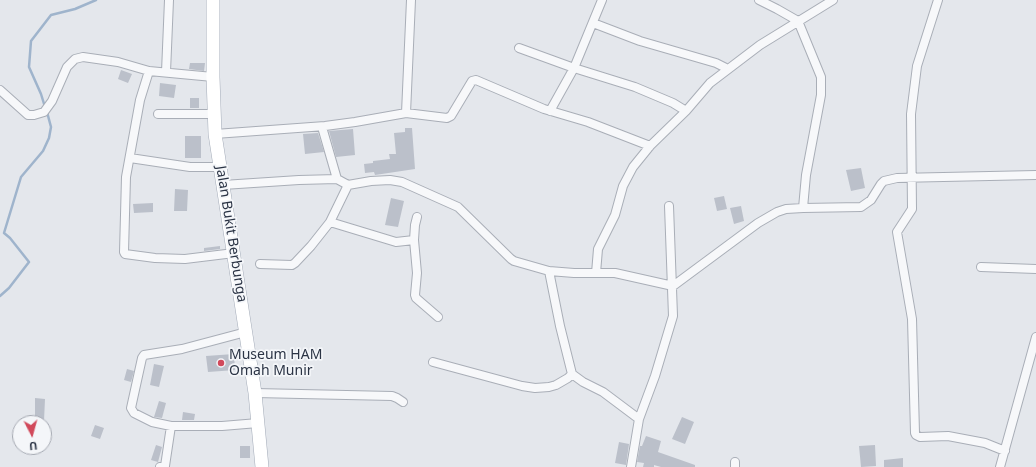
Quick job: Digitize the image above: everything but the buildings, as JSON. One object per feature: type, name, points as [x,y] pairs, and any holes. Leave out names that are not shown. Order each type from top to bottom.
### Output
[{"type":"main road","name":"Jalan Bukit Berbunga","points":[[213,0],[214,134],[256,393],[262,467]]},
{"type":"street","points":[[166,72],[169,0]]},
{"type":"street","points":[[406,113],[410,0]]},
{"type":"street","points":[[550,111],[574,68],[602,0]]},
{"type":"street","points":[[759,0],[798,21],[821,77],[822,84],[819,110],[806,175],[803,208]]},
{"type":"street","points":[[596,274],[596,254],[615,214],[623,186],[633,167],[650,146],[686,111],[710,83],[760,45],[833,0]]},
{"type":"street","points":[[938,0],[917,66],[911,114],[912,210],[897,232],[912,319],[915,433],[920,437],[948,436],[985,443],[1005,451]]},
{"type":"street","points":[[593,23],[640,41],[716,63],[728,69]]},
{"type":"street","points":[[519,48],[574,68],[635,87],[672,103],[686,111]]},
{"type":"street","points":[[0,90],[25,114],[34,115],[46,109],[52,101],[67,67],[75,59],[87,58],[111,61],[149,71],[213,78]]},
{"type":"street","points":[[149,71],[140,100],[126,177],[124,253],[155,258],[185,259],[234,253]]},
{"type":"street","points":[[214,134],[322,126],[356,122],[406,113],[442,118],[449,117],[472,81],[476,80],[550,111],[588,122],[650,146]]},
{"type":"street","points":[[158,114],[214,114]]},
{"type":"street","points":[[322,126],[337,179]]},
{"type":"street","points":[[130,158],[190,167],[220,167]]},
{"type":"street","points":[[223,185],[337,179],[348,185],[371,181],[390,180],[402,182],[458,207],[511,259],[549,271],[620,274],[673,286],[758,223],[777,212],[786,209],[861,207],[871,200],[878,187],[884,181],[897,178],[1036,175]]},
{"type":"street","points":[[260,264],[293,264],[311,246],[330,222],[348,185]]},
{"type":"street","points":[[631,467],[639,419],[655,376],[673,316],[669,206]]},
{"type":"street","points":[[417,217],[414,240],[417,273],[414,295],[438,317]]},
{"type":"street","points":[[330,222],[384,240],[400,242],[414,240]]},
{"type":"street","points":[[980,267],[1036,269]]},
{"type":"street","points":[[549,271],[560,326],[572,374],[583,382],[603,392],[639,419]]},
{"type":"street","points":[[246,332],[182,349],[145,354],[143,356],[131,410],[152,422],[171,426],[222,426],[258,423]]},
{"type":"street","points":[[1000,467],[1033,362],[1036,337]]},
{"type":"street","points":[[433,362],[522,386],[536,388],[556,385],[572,374]]},
{"type":"street","points":[[256,393],[392,396],[398,398],[402,402]]},
{"type":"street","points":[[164,467],[171,426]]},
{"type":"waterway","points":[[45,107],[29,67],[31,41],[51,15],[75,9],[96,0]]},
{"type":"waterway","points":[[0,296],[9,288],[29,262],[10,238],[4,233],[21,177],[43,151],[49,138],[51,127],[47,112]]},
{"type":"place","name":"Museum HAM Omah Munir","points":[[221,363]]}]
